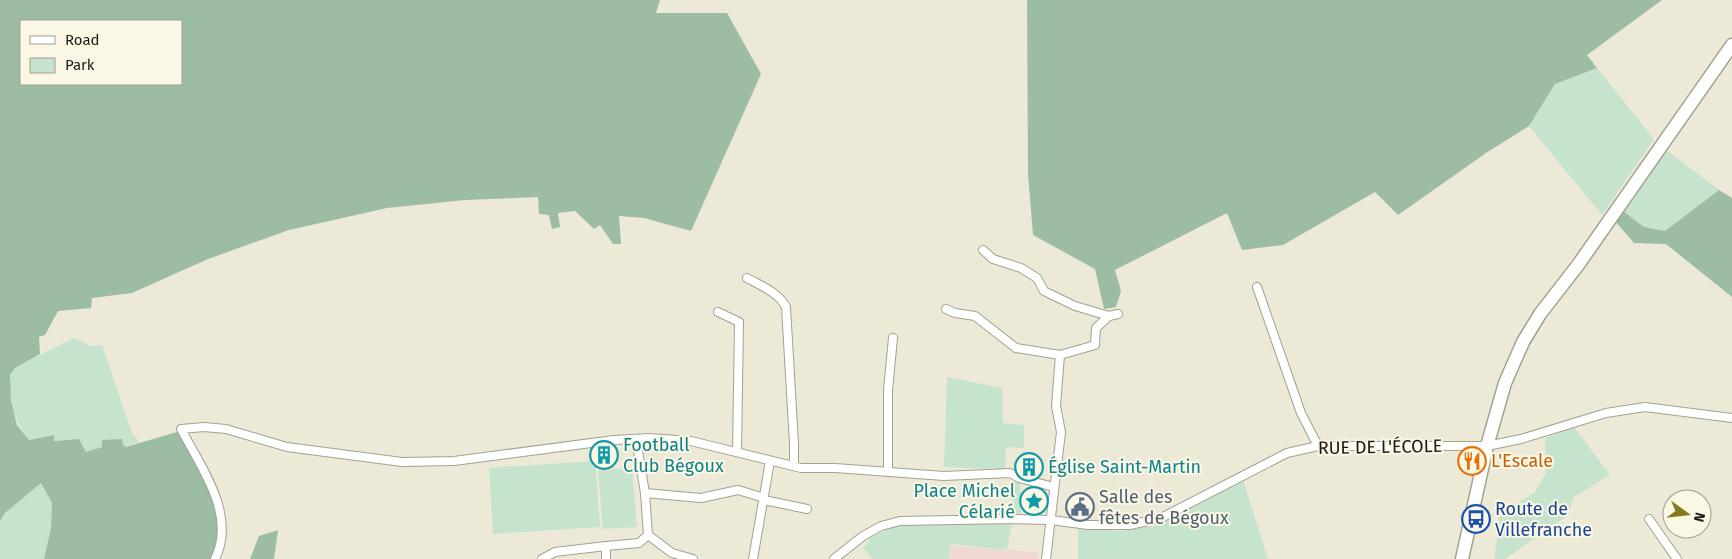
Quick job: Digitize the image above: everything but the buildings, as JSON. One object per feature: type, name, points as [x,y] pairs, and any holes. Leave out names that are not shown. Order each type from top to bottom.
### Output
[{"type":"main road","points":[[1462,559],[1487,446],[1504,382],[1522,342],[1732,45]]},
{"type":"street","points":[[983,250],[993,259],[1021,268],[1037,278],[1044,291],[1075,306],[1109,316],[1118,314]]},
{"type":"street","points":[[747,278],[772,292],[786,306],[794,466]]},
{"type":"street","points":[[1257,287],[1301,413],[1318,446]]},
{"type":"street","points":[[946,309],[954,313],[975,316],[1016,348],[1060,355],[1095,345],[1096,328],[1109,316]]},
{"type":"street","points":[[718,312],[739,322],[737,452]]},
{"type":"street","points":[[888,472],[888,390],[893,338]]},
{"type":"street","points":[[1046,559],[1061,432],[1056,406],[1060,355]]},
{"type":"street","name":"RUE DE L'ÉCOLE","points":[[834,559],[864,536],[881,526],[900,521],[1051,520],[1088,525],[1130,525],[1160,518],[1287,453],[1318,446],[1487,446],[1521,439],[1606,413],[1645,407],[1732,418]]},
{"type":"street","points":[[215,559],[221,540],[222,523],[219,508],[211,484],[181,430],[226,429],[286,447],[402,462],[454,461],[636,438],[691,441],[794,466],[944,476],[1010,473],[1019,478],[1054,487]]},
{"type":"street","points":[[636,438],[645,493],[648,535],[672,553],[693,559]]},
{"type":"street","points":[[753,559],[770,461]]},
{"type":"street","points":[[645,493],[701,498],[738,490],[764,499],[807,509]]},
{"type":"street","points":[[1649,519],[1677,559]]},
{"type":"street","points":[[542,559],[555,552],[639,543],[648,535]]},
{"type":"street","points":[[606,546],[606,559]]},
{"type":"shaded area","points":[[951,546],[1038,552],[1038,559],[950,559]]},
{"type":"green space","points":[[0,0],[660,0],[656,13],[727,13],[761,74],[691,231],[644,218],[619,216],[621,244],[613,244],[600,225],[594,229],[575,211],[558,213],[560,227],[552,229],[549,215],[539,214],[538,197],[465,200],[387,208],[289,230],[208,259],[132,293],[92,298],[91,308],[58,311],[45,335],[39,337],[40,354],[15,368],[10,375],[11,401],[17,425],[29,440],[54,435],[54,441],[79,439],[86,452],[102,447],[102,440],[122,439],[123,445],[126,447],[180,431],[204,476],[218,509],[222,543],[219,559],[44,559],[51,528],[52,503],[41,483],[5,513],[0,521]]},
{"type":"green space","points":[[1027,0],[1662,0],[1587,55],[1597,68],[1555,84],[1529,126],[1486,153],[1398,215],[1375,192],[1283,245],[1242,250],[1227,213],[1115,270],[1121,291],[1116,307],[1104,309],[1095,269],[1033,235],[1028,174]]},
{"type":"green space","points":[[1597,68],[1654,139],[1602,215],[1529,126],[1555,84]]},
{"type":"green space","points":[[1665,149],[1719,190],[1665,231],[1644,227],[1623,211]]},
{"type":"green space","points":[[1719,190],[1732,198],[1732,297],[1666,244],[1634,243],[1615,221],[1623,211],[1644,227],[1665,231]]},
{"type":"green space","points":[[74,338],[91,346],[102,345],[132,433],[139,442],[125,447],[102,440],[102,447],[86,452],[79,439],[54,441],[54,435],[29,440],[24,433],[15,415],[10,396],[9,386],[14,368]]},
{"type":"green space","points":[[947,377],[1002,388],[1003,423],[1024,425],[1024,448],[1006,447],[1005,469],[944,467]]},
{"type":"green space","points":[[1574,427],[1610,475],[1574,497],[1567,516],[1505,559],[1496,559],[1494,556],[1500,524],[1498,516],[1535,492],[1546,473],[1545,438]]},
{"type":"green space","points":[[595,461],[600,527],[493,534],[489,468]]},
{"type":"green space","points":[[632,468],[637,527],[603,529],[598,470]]},
{"type":"green space","points":[[1243,480],[1268,559],[1078,559],[1078,527],[1120,531],[1158,525]]},
{"type":"green space","points":[[1012,481],[1020,481],[1021,514],[1013,515]]},
{"type":"green space","points":[[41,483],[52,502],[51,528],[44,559],[0,559],[0,521],[5,513]]},
{"type":"green space","points":[[1012,522],[1007,550],[951,544],[949,559],[872,559],[863,550],[870,538],[894,526]]},
{"type":"green space","points":[[278,530],[274,559],[250,559],[259,536]]},
{"type":"place","name":"Football Club Bégoux","points":[[604,455]]},
{"type":"place","name":"L'Escale","points":[[1472,461]]},
{"type":"place","name":"Église Saint-Martin","points":[[1029,467]]},
{"type":"place","name":"Place Michel Célarié","points":[[1034,501]]},
{"type":"place","name":"Salle des fêtes de Bégoux","points":[[1080,507]]},
{"type":"place","name":"Route de Villefranche","points":[[1476,519]]}]
